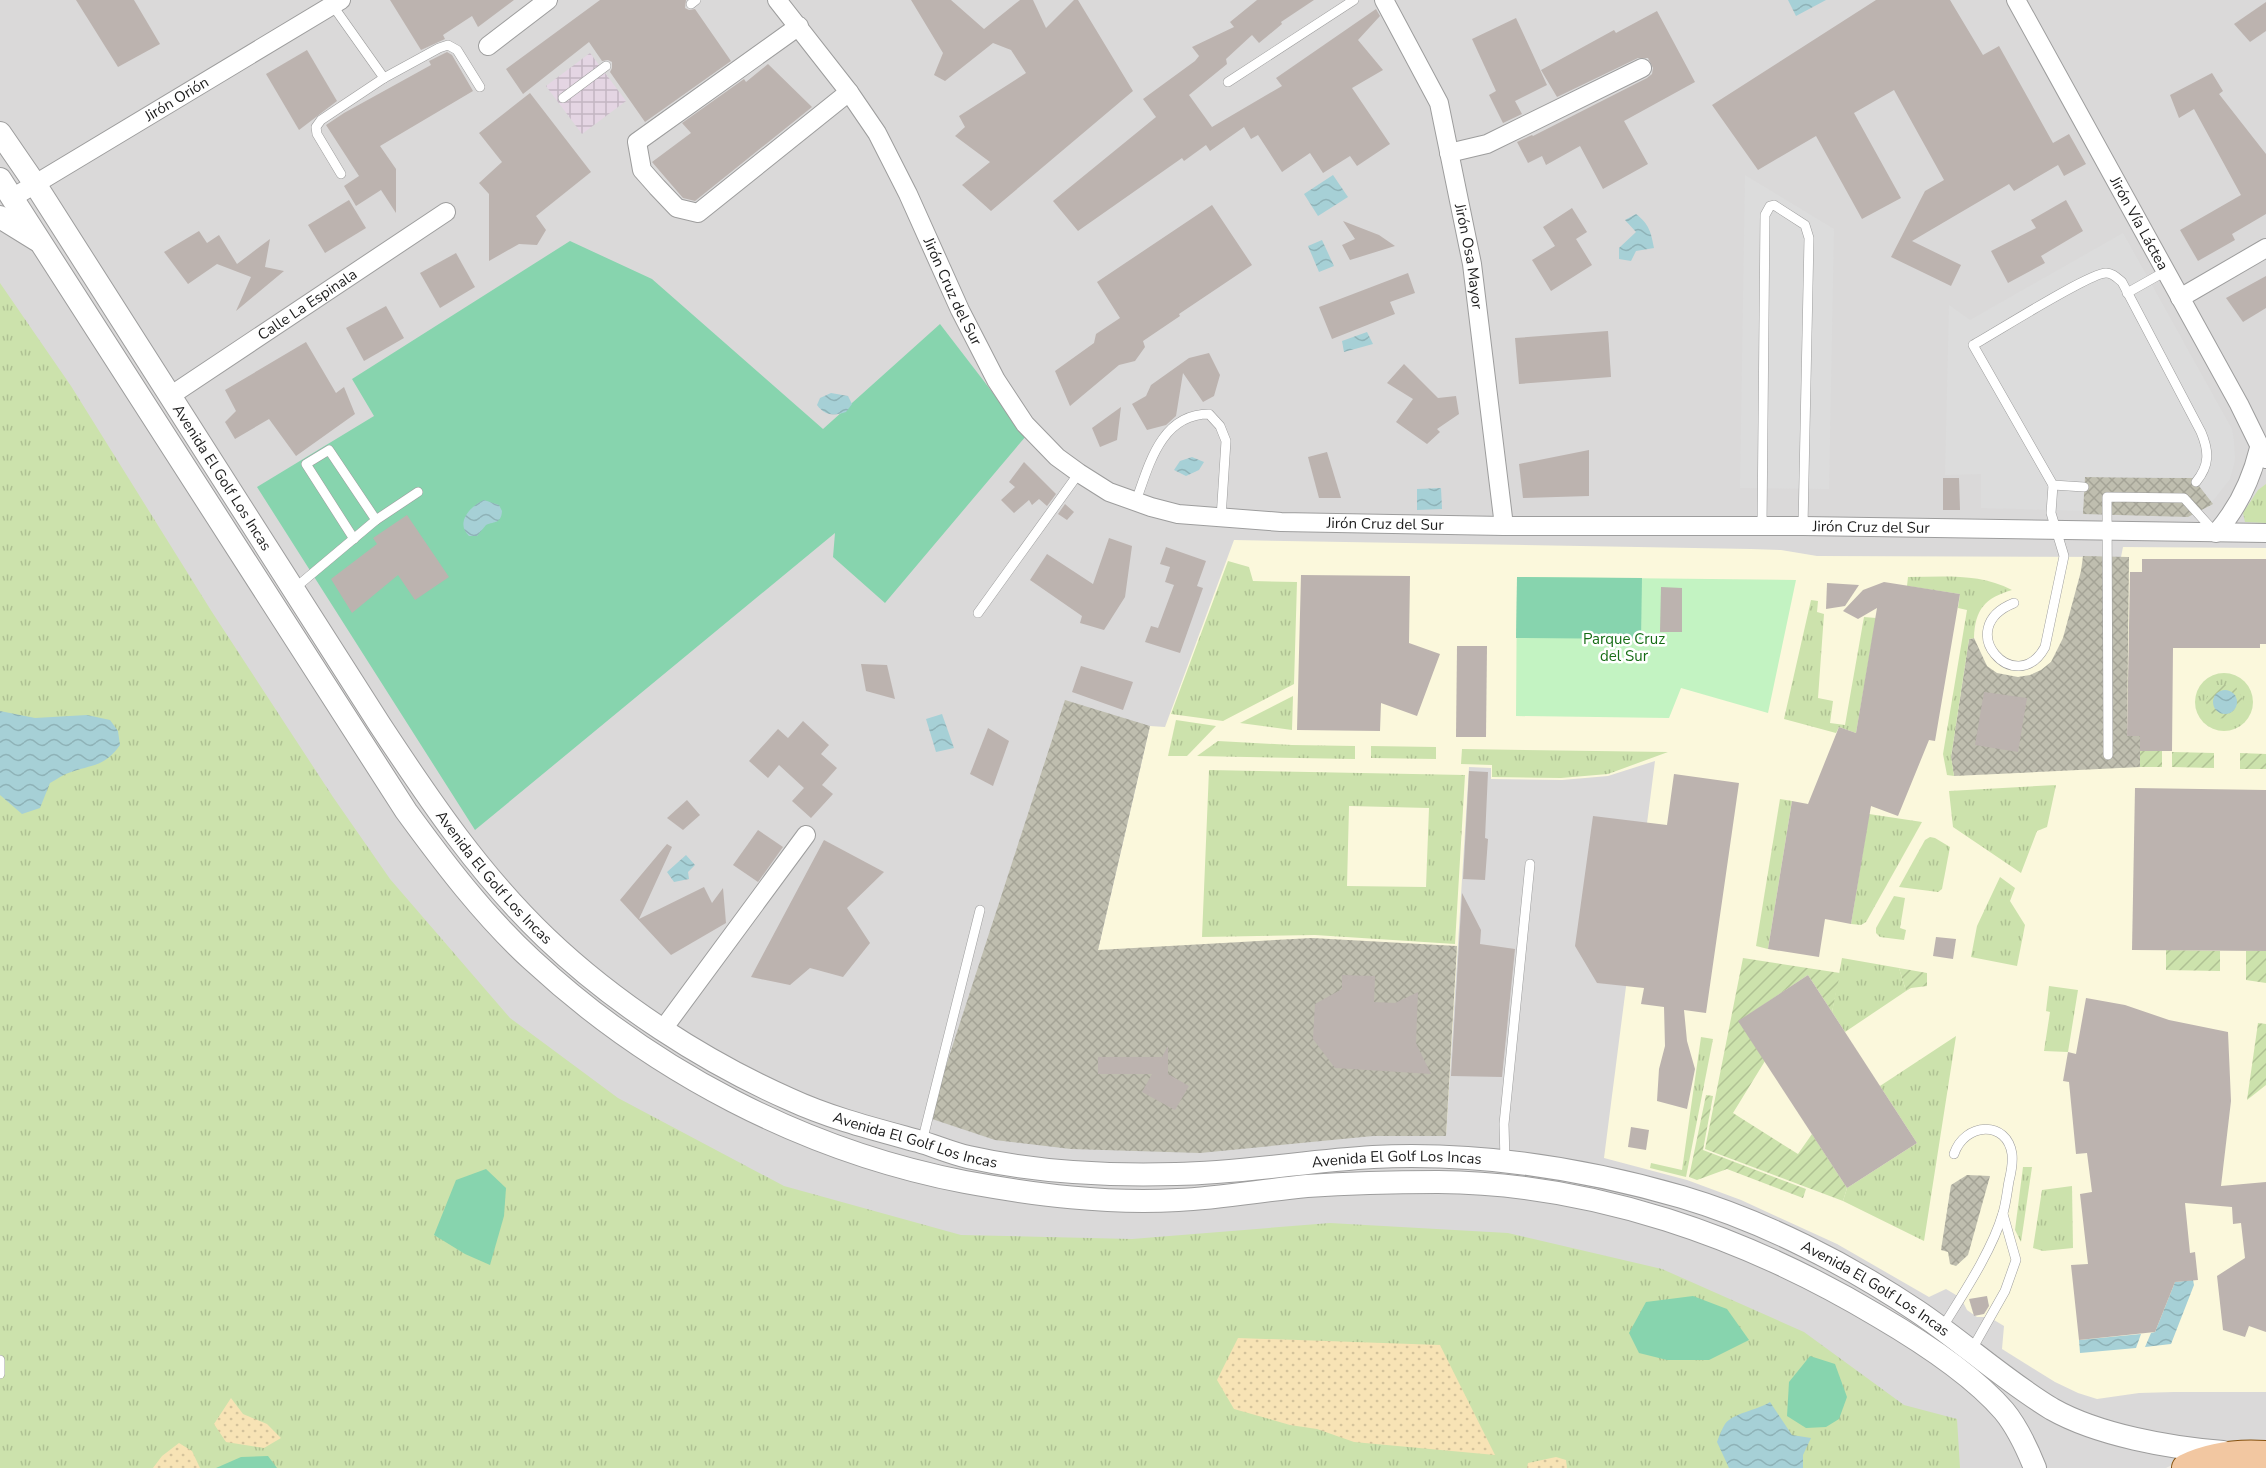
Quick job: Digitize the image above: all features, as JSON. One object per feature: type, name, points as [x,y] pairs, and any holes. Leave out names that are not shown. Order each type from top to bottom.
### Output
[{"type":"main road","points":[[2186,1468],[2199,1462],[2253,1454]]},
{"type":"street","points":[[488,46],[548,0]]},
{"type":"street","name":"Jirón Cruz del Sur","points":[[777,0],[849,92],[877,133],[996,381],[1025,424],[1057,457],[1109,492],[1178,514],[1221,519],[1504,526],[1803,526],[2266,533]]},
{"type":"street","name":"Jirón Osa Mayor","points":[[1384,0],[1439,103],[1472,264],[1504,526]]},
{"type":"street","name":"Jirón Vía Láctea","points":[[2016,0],[2239,404],[2263,453],[2254,466],[2240,501],[2216,533]]},
{"type":"street","name":"Jirón Orión","points":[[4,194],[35,184],[337,3]]},
{"type":"street","points":[[799,26],[637,142],[642,170],[677,208],[698,213],[849,92]]},
{"type":"street","points":[[1449,153],[1487,144],[1642,68]]},
{"type":"street","name":"Avenida El Golf Los Incas","points":[[0,133],[35,184],[429,801],[461,845],[549,942],[592,978],[708,1058],[790,1100],[851,1123],[967,1156],[1027,1167],[1085,1173],[1177,1174],[1378,1157],[1444,1157],[1505,1161],[1568,1169],[1615,1180],[1687,1199],[1738,1217],[1846,1268],[1916,1310],[2020,1388],[2075,1420],[2163,1444],[2253,1454]]},
{"type":"street","name":"Avenida El Golf Los Incas","points":[[4,194],[42,243],[406,811],[441,859],[529,958],[577,999],[655,1056],[782,1125],[833,1146],[892,1164],[974,1183],[1083,1200],[1179,1200],[1306,1186],[1441,1182],[1484,1184],[1566,1195],[1628,1208],[1677,1222],[1787,1266],[1857,1303],[1911,1336],[1971,1381],[2002,1409],[2018,1431],[2035,1468]]},
{"type":"street","name":"Calle La Espinala","points":[[170,396],[446,212]]},
{"type":"street","points":[[0,217],[42,243]]},
{"type":"street","points":[[2180,298],[2266,248]]},
{"type":"street","points":[[663,1029],[806,835]]},
{"type":"lane","points":[[1228,82],[1354,0]]},
{"type":"lane","points":[[337,3],[384,78]]},
{"type":"lane","points":[[341,174],[317,134],[316,127],[321,120],[384,78],[448,45],[457,50],[480,87]]},
{"type":"lane","points":[[563,98],[606,66]]},
{"type":"lane","points":[[1762,526],[1765,215],[1766,210],[1774,205],[1805,225],[1809,238],[1803,526]]},
{"type":"lane","points":[[2127,293],[2166,272]]},
{"type":"lane","points":[[2014,603],[1996,613],[1990,621],[1986,637],[1991,651],[2003,662],[2009,665],[2024,665],[2037,659],[2048,639],[2064,556],[2051,513],[2053,485],[1973,345],[2097,275],[2108,273],[2115,276],[2122,282],[2206,444],[2208,458],[2205,470],[2196,482]]},
{"type":"lane","points":[[1136,501],[1151,457],[1163,437],[1182,420],[1196,414],[1209,414],[1220,426],[1226,441],[1221,519]]},
{"type":"lane","points":[[354,539],[306,464],[329,450],[376,520]]},
{"type":"lane","points":[[978,613],[1079,473]]},
{"type":"lane","points":[[2053,485],[2084,487]]},
{"type":"lane","points":[[293,590],[376,520],[417,492]]},
{"type":"lane","points":[[2108,755],[2107,497],[2184,498],[2216,533]]},
{"type":"lane","points":[[1505,1161],[1504,1124],[1530,864]]},
{"type":"lane","points":[[922,1142],[980,910]]},
{"type":"lane","points":[[1942,1329],[1976,1271],[2003,1214],[2012,1163],[2012,1153],[2008,1143],[2002,1136],[1983,1129],[1964,1136],[1954,1154]]},
{"type":"lane","points":[[1971,1352],[2005,1291],[2016,1260],[2003,1214]]},
{"type":"lane","points":[[0,1360],[0,1374]]},
{"type":"shaded area","points":[[0,0],[2266,0],[2266,1441],[2217,1442],[2166,1468],[0,1468]]},
{"type":"shaded area","points":[[590,53],[626,101],[582,134],[546,86]]},
{"type":"shaded area","points":[[1745,175],[1834,229],[1829,489],[1740,488]]},
{"type":"shaded area","points":[[2123,233],[2232,429],[2235,461],[2230,479],[2212,502],[2193,478],[2085,477],[2083,511],[1981,508],[1981,474],[1945,475],[1949,305],[1970,320]]},
{"type":"shaded area","points":[[2084,477],[2193,478],[2213,504],[2188,517],[2083,514]]},
{"type":"shaded area","points":[[1234,540],[1751,549],[1781,550],[1817,556],[2121,557],[2123,547],[2266,548],[2266,1392],[2139,1393],[2097,1399],[2078,1393],[2055,1382],[2002,1349],[2004,1326],[1989,1317],[1977,1317],[1967,1310],[1961,1298],[1946,1289],[1929,1297],[1837,1244],[1741,1200],[1687,1180],[1604,1158],[1655,761],[1608,776],[1562,780],[1491,779],[1491,768],[1469,767],[1446,1136],[1373,1136],[1098,950],[1150,726],[1165,727]]},
{"type":"shaded area","points":[[2083,556],[2129,557],[2127,736],[2140,736],[2140,767],[1954,776],[1951,757],[1969,639],[1974,638],[1987,666],[1997,673],[2018,677],[2041,670],[2051,662],[2063,638]]},
{"type":"shaded area","points":[[1065,700],[1150,726],[1098,950],[1312,938],[1457,946],[1446,1136],[1373,1136],[1200,1153],[1071,1149],[995,1140],[929,1118]]},
{"type":"shaded area","points":[[1967,1175],[1990,1176],[1968,1255],[1956,1266],[1950,1264],[1948,1252],[1941,1250],[1951,1185]]},
{"type":"green space","points":[[570,241],[652,279],[823,429],[940,324],[1026,436],[885,603],[833,557],[835,533],[475,830],[257,487],[374,416],[352,379]]},
{"type":"green space","points":[[0,283],[71,386],[212,612],[333,797],[390,879],[510,1018],[618,1098],[784,1186],[961,1235],[1132,1239],[1330,1223],[1508,1233],[1662,1269],[1804,1332],[1904,1405],[1957,1419],[1960,1468],[0,1468]]},
{"type":"green space","points":[[2266,484],[2266,523],[2245,522],[2243,513],[2258,490]]},
{"type":"green space","points":[[1228,561],[1249,567],[1253,581],[1297,582],[1294,684],[1223,721],[1171,714]]},
{"type":"green space","name":"Parque Cruz del Sur","points":[[1517,577],[1796,580],[1768,713],[1681,688],[1669,718],[1516,716]]},
{"type":"green space","points":[[1517,577],[1642,578],[1641,639],[1516,638]]},
{"type":"green space","points":[[1908,577],[1974,578],[2012,590],[1995,597],[1983,606],[1977,619],[1974,638],[1969,639],[1951,757],[1954,776],[1947,775],[1943,754],[1967,610],[1958,608],[1960,594],[1907,586]]},
{"type":"green space","points":[[1811,600],[1818,601],[1817,612],[1824,614],[1818,698],[1833,701],[1830,723],[1845,725],[1864,617],[1876,618],[1856,733],[1839,727],[1836,733],[1784,719]]},
{"type":"green space","points":[[2218,673],[2230,673],[2245,681],[2253,696],[2253,708],[2245,723],[2230,731],[2218,731],[2203,723],[2195,708],[2195,696],[2203,681]]},
{"type":"green space","points":[[2215,685],[2235,685],[2244,702],[2234,719],[2214,718],[2205,701]]},
{"type":"green space","points":[[1293,696],[1292,730],[1240,723]]},
{"type":"green space","points":[[1176,720],[1216,726],[1187,756],[1168,756]]},
{"type":"green space","points":[[1218,741],[1355,746],[1355,759],[1197,756]]},
{"type":"green space","points":[[1371,746],[1436,747],[1436,759],[1371,758]]},
{"type":"green space","points":[[1462,749],[1668,752],[1608,774],[1561,778],[1492,777],[1492,765],[1461,764]]},
{"type":"green space","points":[[2140,751],[2162,751],[2162,767],[2140,767]]},
{"type":"green space","points":[[2172,752],[2214,753],[2214,768],[2172,767]]},
{"type":"green space","points":[[2240,753],[2266,754],[2266,769],[2240,769]]},
{"type":"green space","points":[[1209,770],[1465,775],[1455,944],[1315,935],[1202,937]],"holes":[[[1349,806],[1429,808],[1426,887],[1347,886]]]},
{"type":"green space","points":[[2056,785],[2047,827],[2037,831],[2021,873],[1953,827],[1949,791]]},
{"type":"green space","points":[[1780,799],[1792,801],[1768,949],[1756,946]]},
{"type":"green space","points":[[1869,814],[1922,822],[1866,922],[1861,925],[1851,924]]},
{"type":"green space","points":[[1930,837],[1950,847],[1942,889],[1938,892],[1899,887],[1925,840]]},
{"type":"green space","points":[[2000,877],[2015,888],[2010,901],[2025,925],[2017,966],[1971,957],[1977,926]]},
{"type":"green space","points":[[1894,896],[1905,898],[1900,928],[1906,930],[1904,940],[1880,937],[1876,933],[1876,928]]},
{"type":"green space","points":[[2166,950],[2220,951],[2220,971],[2166,970]]},
{"type":"green space","points":[[2246,951],[2266,951],[2266,983],[2246,980]]},
{"type":"green space","points":[[1743,958],[1840,973],[1832,1012],[1808,975],[1739,1021],[1765,1061],[1733,1113],[1798,1154],[1812,1134],[1847,1188],[1843,1201],[1705,1149]]},
{"type":"green space","points":[[1842,958],[1899,968],[1906,991],[1845,1032],[1832,1012]]},
{"type":"green space","points":[[1899,968],[1927,973],[1927,986],[1906,991]]},
{"type":"green space","points":[[2049,986],[2078,990],[2068,1052],[2044,1051],[2050,1012],[2046,1011]]},
{"type":"green space","points":[[2258,1023],[2266,1024],[2266,1085],[2247,1100]]},
{"type":"green space","points":[[1956,1036],[1924,1241],[1843,1201],[1847,1188],[1917,1143],[1880,1086]]},
{"type":"green space","points":[[1701,1037],[1713,1039],[1686,1177],[1650,1168],[1651,1163],[1682,1170]]},
{"type":"green space","points":[[1706,1095],[1713,1096],[1703,1150],[1806,1189],[1803,1198],[1727,1169],[1697,1180],[1689,1177]]},
{"type":"green space","points":[[2023,1167],[2032,1167],[2021,1242],[2015,1230]]},
{"type":"green space","points":[[486,1169],[506,1188],[504,1216],[490,1265],[465,1254],[434,1235],[456,1180]]},
{"type":"green space","points":[[2072,1186],[2073,1248],[2043,1251],[2033,1248],[2042,1190]]},
{"type":"green space","points":[[1693,1296],[1727,1309],[1749,1340],[1709,1360],[1667,1360],[1639,1353],[1629,1333],[1646,1302]]},
{"type":"green space","points":[[1810,1356],[1835,1364],[1847,1397],[1839,1419],[1826,1427],[1806,1428],[1787,1416],[1789,1382]]},
{"type":"green space","points":[[268,1456],[277,1468],[216,1468],[241,1457]]},
{"type":"sand","points":[[1238,1338],[1440,1345],[1495,1455],[1354,1442],[1317,1429],[1290,1425],[1234,1409],[1217,1380]]},
{"type":"sand","points":[[231,1398],[243,1414],[267,1424],[281,1438],[264,1448],[226,1442],[214,1424]]},
{"type":"sand","points":[[179,1443],[192,1451],[200,1468],[153,1468],[162,1456]]},
{"type":"sand","points":[[1556,1457],[1566,1460],[1567,1468],[1527,1468],[1528,1463]]},
{"type":"water","points":[[1788,0],[1826,0],[1796,16]]},
{"type":"water","points":[[1333,175],[1348,197],[1318,216],[1304,194]]},
{"type":"water","points":[[1636,214],[1649,229],[1654,248],[1636,251],[1631,261],[1619,259],[1619,248],[1636,232],[1625,220]]},
{"type":"water","points":[[1322,240],[1334,266],[1319,272],[1308,246]]},
{"type":"water","points":[[1367,332],[1373,344],[1344,352],[1342,341]]},
{"type":"water","points":[[831,393],[848,396],[852,404],[846,412],[830,414],[817,405],[820,398]]},
{"type":"water","points":[[1192,457],[1204,462],[1199,470],[1186,476],[1174,470],[1180,461]]},
{"type":"water","points":[[1441,488],[1442,509],[1417,510],[1417,489]]},
{"type":"water","points":[[484,500],[499,505],[502,511],[500,518],[486,525],[477,536],[469,536],[463,526],[466,515]]},
{"type":"water","points":[[2225,690],[2234,693],[2237,702],[2234,711],[2225,714],[2216,711],[2213,702],[2216,693]]},
{"type":"water","points":[[0,711],[35,718],[87,715],[110,720],[118,731],[120,745],[104,761],[68,773],[50,783],[40,808],[22,814],[0,795]]},
{"type":"water","points":[[942,714],[954,748],[936,752],[926,719]]},
{"type":"water","points":[[686,855],[695,865],[688,872],[689,879],[674,882],[667,872]]},
{"type":"water","points":[[2193,1280],[2194,1285],[2171,1344],[2145,1347],[2151,1333],[2155,1332],[2175,1282]]},
{"type":"water","points":[[2141,1334],[2136,1348],[2080,1353],[2079,1340]]},
{"type":"water","points":[[1770,1402],[1792,1435],[1811,1438],[1803,1455],[1803,1468],[1729,1468],[1717,1442],[1725,1424],[1734,1417]]},
{"type":"building","points":[[76,0],[134,0],[160,44],[118,67]]},
{"type":"building","points":[[390,0],[514,0],[478,27],[472,16],[443,35],[445,39],[421,50]]},
{"type":"building","points":[[600,0],[686,0],[685,8],[695,9],[731,61],[645,122],[610,72],[612,62],[602,61],[589,42],[523,94],[506,69]]},
{"type":"building","points":[[911,0],[951,0],[984,29],[1020,0],[1033,0],[1046,28],[1074,0],[1078,0],[1133,91],[991,211],[962,185],[990,162],[955,136],[965,127],[959,116],[1026,73],[1011,50],[993,43],[945,81],[934,75],[943,53]]},
{"type":"building","points":[[1257,0],[1314,0],[1281,22],[1282,24],[1259,43],[1252,35],[1226,59],[1227,64],[1189,95],[1212,127],[1282,86],[1276,78],[1376,9],[1380,16],[1358,40],[1383,70],[1352,88],[1390,144],[1357,166],[1350,156],[1323,173],[1310,153],[1282,172],[1258,135],[1251,139],[1244,127],[1210,151],[1206,145],[1184,161],[1182,158],[1078,231],[1053,201],[1156,117],[1143,99],[1195,61],[1199,56],[1192,47],[1234,27],[1230,22]]},
{"type":"building","points":[[1876,0],[1950,0],[1983,55],[1999,46],[2053,143],[2069,134],[2086,164],[2064,176],[2058,165],[2014,191],[2009,184],[1912,241],[1961,265],[1951,286],[1891,257],[1925,191],[1944,180],[1894,90],[1854,113],[1901,198],[1862,219],[1816,136],[1758,170],[1712,105]]},
{"type":"building","points":[[2266,2],[2266,31],[2250,42],[2234,24]]},
{"type":"building","points":[[1657,11],[1695,82],[1624,121],[1648,164],[1603,189],[1580,146],[1546,165],[1542,156],[1528,163],[1517,142],[1647,78],[1652,74],[1653,68],[1648,58],[1638,58],[1557,97],[1541,70],[1614,30],[1616,33]]},
{"type":"building","points":[[1516,18],[1547,85],[1515,101],[1522,114],[1503,123],[1489,95],[1496,91],[1472,39]]},
{"type":"building","points":[[307,50],[337,101],[299,130],[266,74]]},
{"type":"building","points":[[447,52],[452,55],[473,91],[380,146],[396,169],[396,213],[381,190],[356,206],[344,186],[359,176],[326,125],[431,65],[429,61]]},
{"type":"building","points":[[768,64],[812,107],[695,201],[683,198],[652,162],[691,133],[682,123],[744,79],[746,82]]},
{"type":"building","points":[[2212,73],[2223,91],[2219,94],[2266,154],[2266,214],[2232,234],[2235,240],[2198,261],[2180,230],[2241,195],[2194,109],[2179,118],[2170,95]]},
{"type":"building","points":[[530,93],[591,172],[536,216],[546,230],[537,245],[519,244],[489,261],[489,194],[479,183],[502,162],[479,133]]},
{"type":"building","points":[[349,200],[366,228],[325,253],[308,225]]},
{"type":"building","points":[[2066,200],[2083,231],[2041,256],[2045,263],[2008,283],[1991,251],[2036,228],[2031,220]]},
{"type":"building","points":[[1212,205],[1252,265],[1143,341],[1145,347],[1135,361],[1119,365],[1070,406],[1055,371],[1094,343],[1096,334],[1120,318],[1097,282]]},
{"type":"building","points":[[1572,208],[1587,232],[1576,239],[1592,265],[1551,291],[1532,260],[1555,246],[1543,227]]},
{"type":"building","points":[[1343,221],[1379,235],[1395,246],[1350,260],[1342,245],[1355,239]]},
{"type":"building","points":[[199,231],[207,243],[219,235],[237,264],[270,239],[265,267],[284,271],[236,311],[251,277],[217,264],[188,284],[164,252]]},
{"type":"building","points":[[456,253],[475,287],[440,308],[420,273]]},
{"type":"building","points":[[1408,273],[1415,293],[1390,302],[1395,314],[1332,339],[1319,307]]},
{"type":"building","points":[[2266,276],[2266,308],[2243,322],[2226,298]]},
{"type":"building","points":[[386,306],[404,338],[364,361],[346,328]]},
{"type":"building","points":[[1608,331],[1611,377],[1519,384],[1515,338]]},
{"type":"building","points":[[306,342],[336,393],[344,387],[355,414],[296,456],[269,419],[235,439],[225,422],[236,411],[225,390]]},
{"type":"building","points":[[1209,353],[1220,375],[1214,396],[1203,402],[1183,373],[1176,416],[1166,425],[1147,430],[1132,404],[1146,396],[1151,385],[1189,358]]},
{"type":"building","points":[[1404,364],[1438,398],[1456,396],[1459,414],[1437,429],[1440,432],[1427,444],[1396,422],[1413,399],[1387,383]]},
{"type":"building","points":[[1121,407],[1117,440],[1100,447],[1092,428]]},
{"type":"building","points":[[1589,450],[1589,496],[1523,498],[1519,464]]},
{"type":"building","points":[[1327,452],[1341,498],[1319,498],[1308,457]]},
{"type":"building","points":[[1024,462],[1056,494],[1047,506],[1039,499],[1032,505],[1029,500],[1014,513],[1001,500],[1015,487],[1009,482]]},
{"type":"building","points":[[1943,478],[1959,478],[1960,510],[1943,510]]},
{"type":"building","points":[[1065,504],[1074,512],[1067,520],[1058,514]]},
{"type":"building","points":[[407,515],[449,577],[415,600],[398,575],[352,613],[331,579],[377,544],[373,538]]},
{"type":"building","points":[[1109,538],[1132,546],[1125,597],[1104,630],[1080,623],[1082,616],[1030,580],[1047,554],[1093,584]]},
{"type":"building","points":[[1166,547],[1206,561],[1197,586],[1203,588],[1180,653],[1145,642],[1151,626],[1158,628],[1174,585],[1165,582],[1170,567],[1160,564]]},
{"type":"building","points":[[2142,559],[2266,559],[2266,644],[2260,644],[2260,648],[2173,648],[2172,751],[2140,751],[2140,736],[2127,736],[2130,572],[2142,572]]},
{"type":"building","points":[[1301,575],[1410,576],[1409,643],[1440,654],[1417,716],[1381,703],[1380,731],[1297,730]]},
{"type":"building","points":[[1884,582],[1960,594],[1935,741],[1929,740],[1898,816],[1871,806],[1851,924],[1825,919],[1819,957],[1768,949],[1792,801],[1808,804],[1839,727],[1856,733],[1877,608],[1858,619],[1843,611],[1863,590]]},
{"type":"building","points":[[1827,583],[1859,585],[1845,606],[1826,609]]},
{"type":"building","points":[[1661,587],[1682,588],[1682,632],[1660,632]]},
{"type":"building","points":[[1457,646],[1487,646],[1486,737],[1456,737]]},
{"type":"building","points":[[861,664],[887,665],[895,699],[866,691]]},
{"type":"building","points":[[1081,666],[1133,682],[1123,710],[1072,692]]},
{"type":"building","points":[[1984,692],[2027,698],[2018,752],[1975,745]]},
{"type":"building","points":[[803,721],[829,745],[821,754],[837,768],[822,785],[833,794],[811,818],[792,801],[804,788],[779,765],[768,778],[749,761],[778,729],[788,738]]},
{"type":"building","points":[[988,728],[1009,741],[993,786],[970,774]]},
{"type":"building","points":[[1469,771],[1488,772],[1485,838],[1488,839],[1485,880],[1463,879]]},
{"type":"building","points":[[1674,774],[1739,783],[1706,1013],[1684,1010],[1687,1041],[1695,1069],[1687,1109],[1657,1101],[1659,1069],[1665,1046],[1664,1007],[1641,1004],[1644,988],[1597,983],[1575,946],[1593,816],[1667,825]]},
{"type":"building","points":[[2135,788],[2266,790],[2266,951],[2132,950]]},
{"type":"building","points":[[687,800],[700,815],[683,830],[667,818]]},
{"type":"building","points":[[758,830],[783,847],[758,882],[733,865]]},
{"type":"building","points":[[824,840],[884,872],[847,908],[870,943],[843,977],[810,968],[790,985],[751,977]]},
{"type":"building","points":[[667,844],[672,847],[639,919],[704,887],[712,903],[723,888],[726,923],[671,955],[620,900]]},
{"type":"building","points":[[1462,893],[1481,930],[1480,944],[1515,949],[1502,1077],[1451,1076]]},
{"type":"building","points":[[1936,937],[1956,939],[1953,959],[1933,956]]},
{"type":"building","points":[[1342,975],[1375,976],[1374,1002],[1395,1003],[1418,992],[1416,1043],[1431,1074],[1335,1068],[1313,1039],[1315,1004],[1342,989]]},
{"type":"building","points":[[1808,975],[1917,1143],[1847,1188],[1738,1021]]},
{"type":"building","points":[[2086,998],[2125,1005],[2169,1020],[2228,1032],[2231,1101],[2221,1186],[2266,1182],[2266,1332],[2249,1326],[2245,1337],[2223,1330],[2217,1276],[2245,1258],[2241,1223],[2233,1224],[2232,1207],[2185,1203],[2190,1253],[2195,1252],[2198,1280],[2175,1282],[2155,1332],[2079,1340],[2071,1265],[2088,1264],[2080,1194],[2092,1192],[2087,1153],[2076,1154],[2069,1082],[2063,1081],[2068,1052],[2076,1054]]},
{"type":"building","points":[[1168,1046],[1168,1074],[1189,1086],[1175,1110],[1142,1092],[1152,1074],[1098,1074],[1098,1057],[1162,1057]]},
{"type":"building","points":[[1631,1127],[1649,1130],[1646,1150],[1628,1147]]},
{"type":"building","points":[[1987,1296],[1989,1306],[1984,1314],[1974,1316],[1969,1299]]}]
